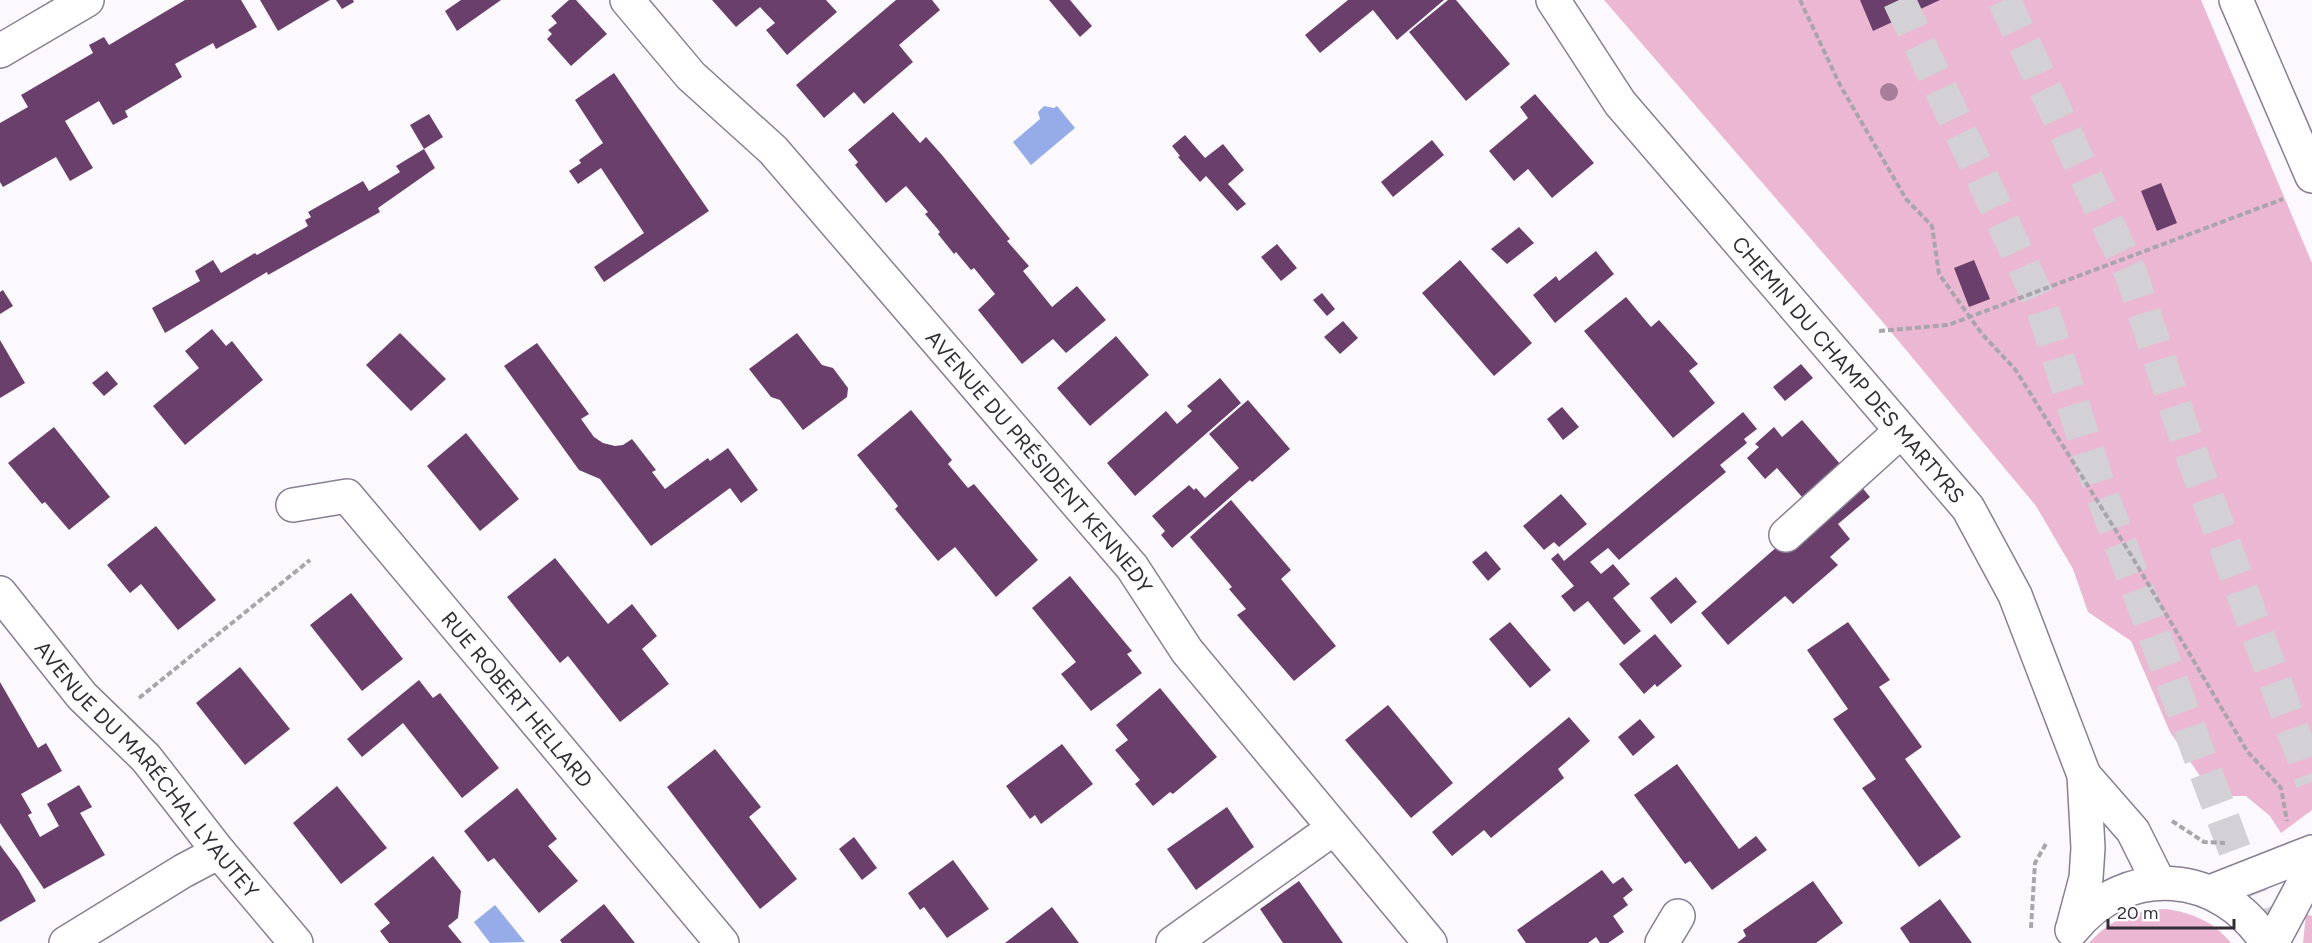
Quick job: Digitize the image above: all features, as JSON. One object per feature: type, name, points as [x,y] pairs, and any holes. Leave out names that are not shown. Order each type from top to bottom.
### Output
[{"type":"street","points":[[0,51],[87,0]]},
{"type":"street","name":"AVENUE DU PRÉSIDENT KENNEDY","points":[[627,0],[691,76],[773,150],[1132,567],[1187,651],[1430,943]]},
{"type":"street","name":"CHEMIN DU CHAMP DES MARTYRS","points":[[1553,0],[1620,102],[1968,508],[2015,596],[2084,775],[2088,848],[2086,878],[2068,935]]},
{"type":"street","points":[[2236,0],[2301,187]]},
{"type":"street","points":[[1786,535],[1900,431]]},
{"type":"street","name":"RUE ROBERT HELLARD","points":[[293,505],[347,496],[722,943]]},
{"type":"street","name":"AVENUE DU MARÉCHAL LYAUTEY","points":[[0,593],[82,696],[146,758],[219,852],[296,943]]},
{"type":"street","name":"CHEMIN DU CHAMP DES MARTYRS","points":[[2084,775],[2133,831],[2158,883]]},
{"type":"street","points":[[1173,943],[1334,828]]},
{"type":"street","points":[[2210,892],[2300,841]]},
{"type":"street","points":[[66,943],[183,871],[219,852]]},
{"type":"street","points":[[2272,943],[2312,868]]},
{"type":"street","points":[[2068,935],[2091,910],[2111,896],[2134,887],[2158,883],[2185,884],[2222,898],[2254,924],[2267,943]]},
{"type":"path","points":[[1800,0],[1840,85],[1906,199],[1932,226],[1939,274],[1969,317],[2015,369],[2131,555],[2247,751],[2281,788],[2300,841]]},
{"type":"path","points":[[1879,331],[1948,325],[2301,187]]},
{"type":"path","points":[[138,698],[310,560]]},
{"type":"path","points":[[2169,819],[2204,842],[2228,843]]},
{"type":"path","points":[[2031,934],[2035,862],[2049,840]]},
{"type":"shaded area","points":[[1604,0],[2201,0],[2312,263],[2312,810],[2281,833],[2270,816],[2246,796],[2231,796],[2200,776],[2170,732],[2131,641],[2088,612],[2073,569],[2036,506],[1881,320]]},
{"type":"shaded area","points":[[2166,909],[2185,913],[2210,924],[2231,943],[2089,943],[2114,922],[2124,917],[2144,911]]},
{"type":"shaded area","points":[[2306,914],[2312,916],[2312,943],[2303,943]]},
{"type":"water","points":[[1044,106],[1054,108],[1057,106],[1075,128],[1031,165],[1013,142],[1040,119],[1038,112]]},
{"type":"water","points":[[495,905],[525,942],[490,943],[474,922]]},
{"type":"building","points":[[185,0],[241,0],[257,27],[216,49],[213,43],[175,64],[182,77],[125,111],[128,117],[113,125],[99,101],[65,121],[93,168],[70,181],[56,157],[3,187],[0,182],[0,123],[28,107],[21,95],[93,53],[89,45],[104,37],[109,45]]},
{"type":"building","points":[[260,0],[330,0],[278,31]]},
{"type":"building","points":[[336,0],[353,0],[354,2],[342,9]]},
{"type":"building","points":[[461,0],[501,0],[457,31],[445,11]]},
{"type":"building","points":[[569,0],[576,0],[607,34],[571,66],[547,39],[552,34],[548,30],[557,23],[551,16]]},
{"type":"building","points":[[712,0],[826,0],[837,12],[787,55],[766,30],[775,23],[760,7],[736,27]]},
{"type":"building","points":[[896,0],[932,0],[940,10],[899,45],[913,62],[864,104],[854,92],[824,118],[796,85]]},
{"type":"building","points":[[1049,0],[1070,0],[1092,26],[1080,37]]},
{"type":"building","points":[[1348,0],[1444,0],[1397,40],[1373,10],[1320,53],[1305,35]]},
{"type":"building","points":[[1448,0],[1456,0],[1510,64],[1466,101],[1409,32]]},
{"type":"building","points":[[1860,0],[1940,0],[1873,31]]},
{"type":"building","points":[[614,73],[709,211],[604,282],[594,267],[644,233],[601,168],[578,184],[569,171],[581,163],[579,160],[603,143],[575,100]]},
{"type":"building","points":[[1535,94],[1594,163],[1552,198],[1528,169],[1514,181],[1489,151],[1528,118],[1520,107]]},
{"type":"building","points":[[893,112],[920,143],[926,137],[942,155],[1010,239],[1007,241],[1029,266],[1023,271],[1052,307],[1077,286],[1106,320],[1066,353],[1053,339],[1022,364],[978,310],[995,294],[974,268],[971,270],[956,252],[954,254],[925,214],[928,212],[906,186],[886,203],[855,165],[858,162],[848,150]]},
{"type":"building","points":[[429,114],[443,137],[424,149],[410,125]]},
{"type":"building","points":[[1185,135],[1205,158],[1223,144],[1244,170],[1228,184],[1246,204],[1237,211],[1206,176],[1200,182],[1178,157],[1180,156],[1172,146]]},
{"type":"building","points":[[1432,140],[1444,155],[1393,197],[1381,182]]},
{"type":"building","points":[[424,149],[435,168],[378,208],[380,212],[268,275],[267,272],[165,333],[152,308],[200,281],[195,271],[213,260],[221,273],[255,253],[257,255],[308,226],[305,220],[311,217],[308,212],[363,181],[369,191],[400,172],[396,166]]},
{"type":"building","points":[[2161,183],[2177,223],[2157,231],[2141,191]]},
{"type":"building","points":[[1519,227],[1534,243],[1507,264],[1491,249]]},
{"type":"building","points":[[1277,244],[1297,268],[1281,281],[1261,257]]},
{"type":"building","points":[[1596,251],[1614,274],[1555,323],[1533,295],[1556,276],[1559,281]]},
{"type":"building","points":[[1460,260],[1532,343],[1494,376],[1422,293]]},
{"type":"building","points":[[1974,260],[1990,299],[1969,307],[1954,268]]},
{"type":"building","points":[[3,290],[13,306],[0,314],[0,292]]},
{"type":"building","points":[[1322,293],[1335,309],[1327,316],[1313,300]]},
{"type":"building","points":[[1626,297],[1651,327],[1659,320],[1698,364],[1689,371],[1715,403],[1673,438],[1584,331]]},
{"type":"building","points":[[1343,321],[1358,338],[1340,354],[1324,337]]},
{"type":"building","points":[[212,329],[226,346],[232,341],[263,380],[185,445],[153,406],[199,368],[185,351]]},
{"type":"building","points":[[400,333],[446,379],[411,411],[366,365]]},
{"type":"building","points":[[797,333],[822,365],[833,368],[848,388],[847,397],[803,430],[780,400],[771,397],[749,369]]},
{"type":"building","points":[[1116,336],[1149,375],[1090,426],[1057,388]]},
{"type":"building","points":[[0,340],[25,383],[0,398]]},
{"type":"building","points":[[537,343],[589,414],[581,419],[594,437],[603,443],[615,446],[623,445],[632,439],[656,470],[652,472],[665,489],[708,458],[710,461],[728,448],[758,490],[741,503],[730,488],[651,546],[600,479],[579,470],[504,366]]},
{"type":"building","points":[[1801,364],[1813,378],[1785,401],[1773,387]]},
{"type":"building","points":[[107,371],[118,384],[104,396],[92,383]]},
{"type":"building","points":[[1220,378],[1241,403],[1135,496],[1107,463],[1166,411],[1177,424],[1192,411],[1187,406]]},
{"type":"building","points":[[1248,400],[1290,449],[1252,482],[1250,480],[1172,548],[1161,535],[1165,531],[1152,516],[1189,485],[1194,490],[1196,488],[1205,498],[1239,468],[1209,434]]},
{"type":"building","points":[[1562,407],[1579,427],[1563,440],[1547,419]]},
{"type":"building","points":[[911,410],[952,460],[948,464],[968,488],[974,484],[1038,560],[996,597],[955,547],[938,561],[895,509],[898,506],[857,455]]},
{"type":"building","points":[[1743,412],[1757,429],[1744,439],[1747,443],[1720,465],[1726,472],[1619,560],[1608,548],[1590,562],[1601,574],[1613,564],[1630,584],[1613,598],[1641,631],[1624,645],[1588,601],[1574,612],[1561,596],[1574,586],[1551,559],[1558,553],[1564,561]]},
{"type":"building","points":[[1802,420],[1841,465],[1802,497],[1777,468],[1765,479],[1747,458],[1759,447],[1755,444],[1774,427],[1782,437]]},
{"type":"building","points":[[54,427],[110,497],[69,530],[45,502],[42,504],[8,463]]},
{"type":"building","points":[[466,433],[519,499],[480,531],[427,466]]},
{"type":"building","points":[[1855,479],[1870,497],[1838,524],[1850,539],[1830,557],[1838,565],[1793,604],[1785,596],[1728,645],[1701,613]]},
{"type":"building","points":[[1561,494],[1587,524],[1559,547],[1554,542],[1544,550],[1523,526]]},
{"type":"building","points":[[1231,500],[1291,570],[1281,579],[1336,646],[1294,681],[1237,615],[1246,609],[1229,589],[1232,587],[1190,537]]},
{"type":"building","points":[[156,526],[216,600],[178,630],[141,584],[130,593],[107,565]]},
{"type":"building","points":[[1486,551],[1501,569],[1488,581],[1472,562]]},
{"type":"building","points":[[555,558],[608,624],[632,604],[657,636],[642,649],[669,684],[620,722],[568,656],[560,663],[507,597]]},
{"type":"building","points":[[1070,576],[1132,651],[1127,654],[1142,673],[1091,711],[1061,674],[1076,662],[1032,608]]},
{"type":"building","points":[[1676,577],[1697,602],[1671,624],[1650,598]]},
{"type":"building","points":[[351,593],[403,659],[362,691],[310,625]]},
{"type":"building","points":[[1510,622],[1551,670],[1530,688],[1489,639]]},
{"type":"building","points":[[1848,622],[1890,680],[1879,687],[1922,747],[1905,759],[1961,837],[1919,867],[1862,788],[1876,779],[1833,719],[1848,709],[1807,650]]},
{"type":"building","points":[[1655,634],[1682,666],[1657,687],[1655,684],[1644,694],[1619,664]]},
{"type":"building","points":[[240,667],[290,729],[245,765],[196,703]]},
{"type":"building","points":[[419,680],[433,698],[440,693],[499,768],[462,798],[403,723],[362,757],[347,739]]},
{"type":"building","points":[[0,682],[38,748],[46,743],[62,771],[21,794],[32,813],[28,815],[40,837],[59,826],[47,804],[79,785],[92,807],[80,813],[105,855],[44,889],[0,823]]},
{"type":"building","points":[[1160,688],[1217,757],[1173,794],[1170,792],[1153,806],[1135,784],[1140,780],[1115,750],[1128,740],[1116,725]]},
{"type":"building","points":[[1388,705],[1453,783],[1411,818],[1345,740]]},
{"type":"building","points":[[1569,717],[1590,741],[1558,769],[1564,778],[1491,838],[1484,830],[1452,856],[1432,832]]},
{"type":"building","points":[[1640,719],[1655,737],[1633,756],[1618,737]]},
{"type":"building","points":[[1062,744],[1093,784],[1041,824],[1035,815],[1030,819],[1006,786]]},
{"type":"building","points":[[715,749],[761,807],[749,817],[797,879],[760,909],[667,787]]},
{"type":"building","points":[[1677,764],[1739,849],[1756,836],[1767,850],[1712,890],[1690,861],[1685,864],[1634,795]]},
{"type":"building","points":[[337,786],[387,848],[341,884],[293,823]]},
{"type":"building","points":[[517,788],[557,839],[548,846],[578,881],[539,913],[494,858],[488,862],[464,831]]},
{"type":"building","points":[[1227,807],[1254,847],[1196,890],[1167,849]]},
{"type":"building","points":[[854,837],[877,868],[862,880],[839,849]]},
{"type":"building","points":[[0,845],[19,871],[36,901],[0,922]]},
{"type":"building","points":[[433,856],[461,891],[458,918],[448,926],[462,943],[389,943],[380,931],[390,923],[374,904]]},
{"type":"building","points":[[953,860],[989,909],[947,938],[924,907],[920,910],[908,893]]},
{"type":"building","points":[[1602,870],[1613,884],[1623,877],[1633,890],[1623,898],[1628,905],[1613,916],[1624,932],[1608,943],[1600,943],[1596,937],[1588,943],[1526,943],[1517,930]]},
{"type":"building","points":[[1299,881],[1343,943],[1283,943],[1260,909]]},
{"type":"building","points":[[1813,881],[1843,923],[1816,943],[1737,943],[1746,936],[1743,930]]},
{"type":"building","points":[[1940,899],[1972,943],[1910,943],[1900,928]]},
{"type":"building","points":[[604,904],[635,943],[562,943],[560,940]]},
{"type":"building","points":[[1052,907],[1079,943],[1005,943]]},
{"type":"tunnel","points":[[1899,0],[2041,304],[2100,489],[2253,899],[2267,943]]},
{"type":"tunnel","points":[[2004,0],[2131,274],[2187,442],[2312,782]]}]
